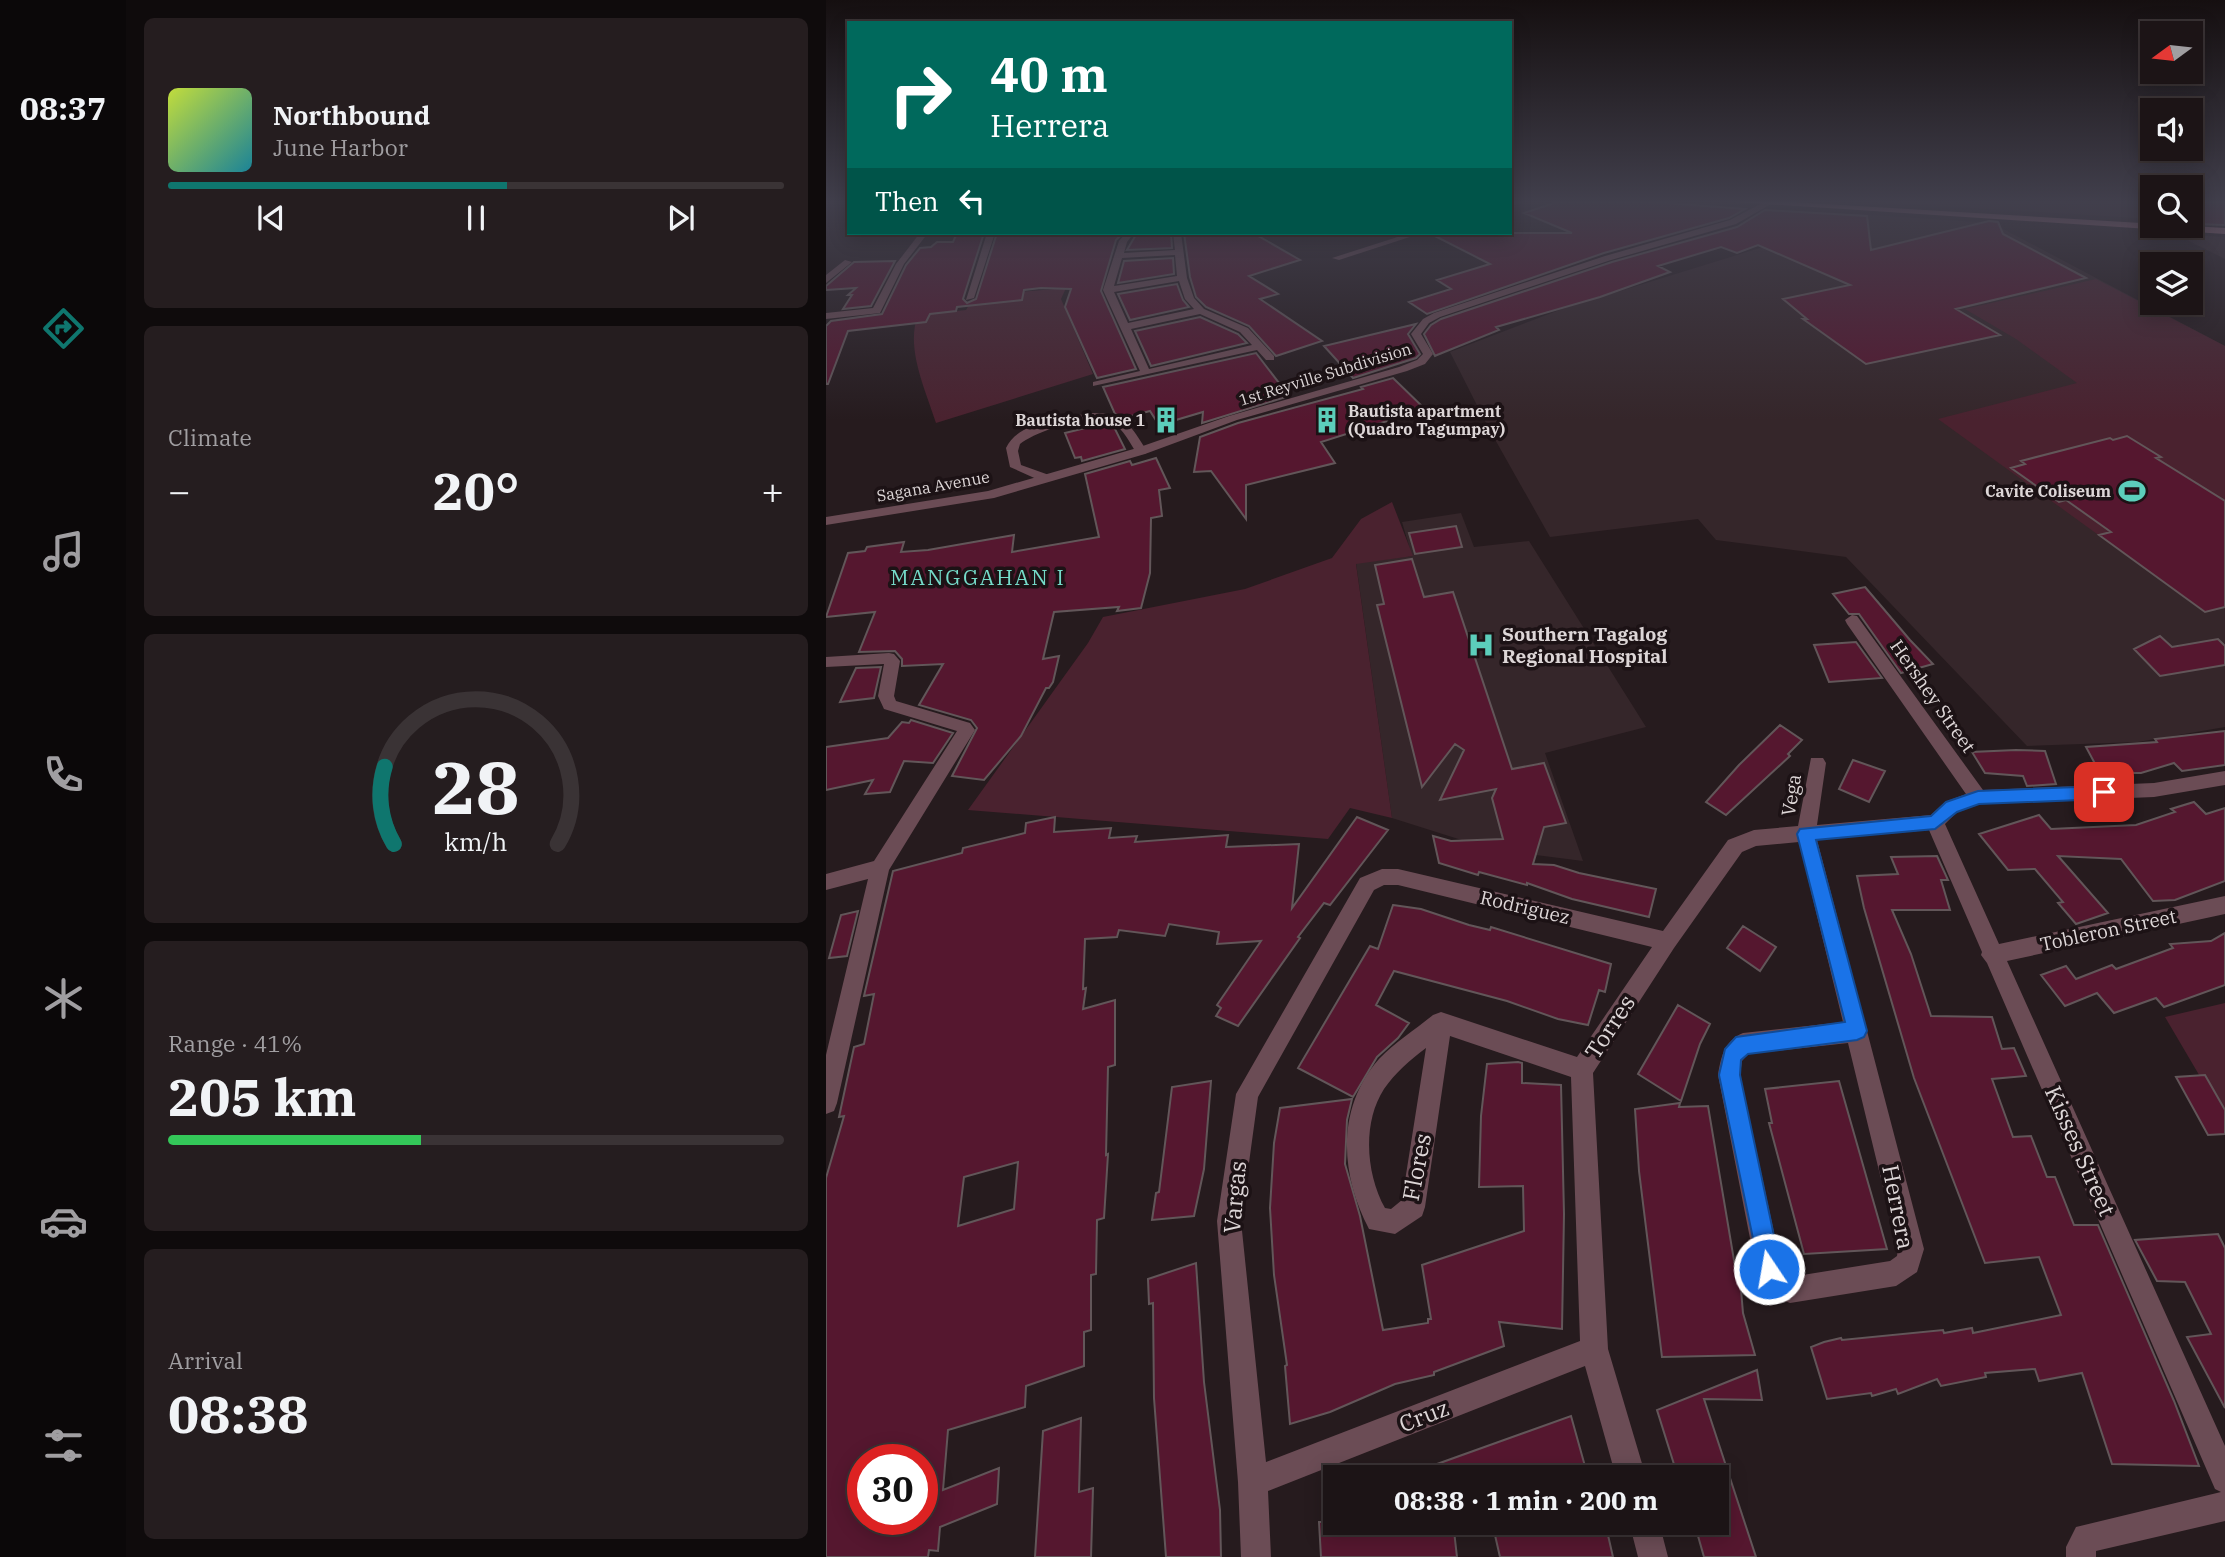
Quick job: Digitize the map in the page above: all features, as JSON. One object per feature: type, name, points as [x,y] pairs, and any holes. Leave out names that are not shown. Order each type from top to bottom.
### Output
[{"type":"street","points":[[826,317],[877,311],[895,275]]},
{"type":"street","points":[[969,298],[977,275]]},
{"type":"street","points":[[1113,275],[1108,290],[1146,373]]},
{"type":"street","points":[[1182,275],[1190,299],[1201,311],[1244,330],[1270,358]]},
{"type":"street","name":"1st Reyville Subdivision","points":[[1045,478],[1141,451],[1233,418],[1412,366],[1421,362],[1428,354],[1416,339],[1417,330],[1437,315],[1558,275]]},
{"type":"street","points":[[1108,290],[1182,278]]},
{"type":"street","points":[[1125,327],[1201,311]]},
{"type":"street","points":[[1097,384],[1259,346]]},
{"type":"street","points":[[1045,478],[1016,467],[1011,453],[1014,442],[1022,435],[1039,428],[1103,415],[1124,426],[1141,451]]},
{"type":"street","name":"Sagana Avenue","points":[[826,521],[942,505],[989,495],[1045,478]]},
{"type":"street","name":"Hershey Street","points":[[1852,620],[1978,797]]},
{"type":"street","points":[[826,662],[882,657],[892,661],[886,696],[890,705],[967,730],[880,868],[826,1103]]},
{"type":"street","name":"Vega","points":[[1806,834],[1818,763]]},
{"type":"street","points":[[1935,822],[1951,807],[1978,797],[2154,790],[2225,778]]},
{"type":"street","name":"Torres","points":[[1628,1465],[1594,1349],[1582,1069],[1667,941],[1735,846],[1754,838],[1935,822]]},
{"type":"street","name":"Kisses Street","points":[[1935,822],[2225,1479]]},
{"type":"street","name":"Herrera","points":[[1806,834],[1857,1031],[1911,1250],[1908,1262],[1896,1273],[1790,1290],[1779,1286],[1769,1269],[1729,1075],[1732,1056],[1743,1044],[1857,1031]]},
{"type":"street","points":[[826,882],[880,868]]},
{"type":"street","name":"Rodriguez","points":[[1382,877],[1398,877],[1667,941]]},
{"type":"street","name":"Vargas","points":[[1255,1557],[1253,1482],[1229,1221],[1247,1094],[1367,884],[1382,877]]},
{"type":"street","name":"Tobleron Street","points":[[1992,955],[2225,905]]},
{"type":"street","points":[[1441,1022],[1582,1069]]},
{"type":"street","name":"Flores","points":[[1441,1022],[1413,1207],[1395,1222],[1378,1220],[1367,1205],[1360,1169],[1359,1121],[1371,1091],[1386,1068],[1441,1022]]},
{"type":"street","name":"Cruz","points":[[1253,1482],[1594,1349]]},
{"type":"street","points":[[2081,1557],[2081,1546],[2087,1538],[2225,1506]]},
{"type":"street","points":[[1647,1535],[1653,1557]]},
{"type":"shaded area","points":[[1673,275],[2090,275],[2140,301],[2140,315],[2166,315],[2225,346],[2225,727],[2138,742],[2027,746],[1846,557],[1716,540],[1698,519],[1550,537],[1488,427],[1450,352],[1562,309]]},
{"type":"shaded area","points":[[2096,279],[2140,302],[2140,315],[2165,315],[2225,346],[2225,607],[2205,612],[1938,419],[2077,383],[2016,339],[1965,309]]},
{"type":"shaded area","points":[[1066,288],[1061,299],[1093,374],[936,423],[915,355],[918,315],[966,310],[969,305],[1019,292]]},
{"type":"shaded area","points":[[1392,502],[1413,556],[1356,564],[1392,818],[1350,808],[1328,839],[968,810],[1088,643],[1103,617],[1245,589],[1332,558],[1361,519]]},
{"type":"shaded area","name":"Southern Tagalog Regional Hospital","points":[[1461,513],[1474,547],[1529,541],[1646,727],[1545,753],[1583,861],[1490,849],[1392,818],[1356,563],[1412,556],[1402,522]]},
{"type":"shaded area","points":[[2225,1003],[2225,1119],[2165,1017]]},
{"type":"building","points":[[839,275],[888,275],[871,306],[843,309],[852,295],[848,295],[856,288],[826,290],[826,286]]},
{"type":"building","points":[[901,275],[971,275],[963,299],[967,303],[976,299],[984,275],[1106,275],[1101,291],[1136,369],[1097,378],[1065,307],[1071,289],[1041,288],[1024,290],[1022,300],[957,307],[956,311],[930,314],[926,322],[848,331],[826,384],[826,326],[831,321],[882,314]]},
{"type":"building","points":[[1120,275],[1170,275],[1118,283]]},
{"type":"building","points":[[1190,275],[1253,275],[1249,276],[1278,294],[1260,299],[1322,341],[1276,356],[1249,326],[1206,307],[1196,297]]},
{"type":"building","points":[[1455,275],[1541,275],[1427,314],[1409,302],[1451,289],[1437,280]]},
{"type":"building","points":[[1574,275],[1663,275],[1600,297],[1496,327],[1499,330],[1435,356],[1424,334],[1431,325],[1441,319]]},
{"type":"building","points":[[1826,275],[2080,275],[2086,278],[1956,309],[2000,335],[1866,364],[1803,319],[1807,319],[1783,299],[1850,285]]},
{"type":"building","points":[[1177,284],[1189,307],[1130,320],[1118,294]]},
{"type":"building","points":[[1200,317],[1238,334],[1247,343],[1151,366],[1135,331]]},
{"type":"building","points":[[1416,324],[1408,334],[1420,354],[1416,358],[1353,378],[1324,346]]},
{"type":"building","points":[[1256,353],[1289,396],[1202,423],[1203,412],[1159,425],[1150,411],[1124,418],[1115,414],[1103,387]]},
{"type":"building","points":[[1393,378],[1425,409],[1321,442],[1335,463],[1246,485],[1246,519],[1211,471],[1194,472],[1200,437],[1238,423],[1363,389],[1361,387]]},
{"type":"building","points":[[1106,423],[1114,427],[1125,449],[1082,461],[1081,457],[1075,458],[1065,433]]},
{"type":"building","points":[[2127,436],[2161,457],[2156,458],[2225,501],[2225,607],[2205,612],[2099,535],[2111,532],[2066,500],[2059,502],[2011,468],[2025,464],[2021,461]]},
{"type":"building","points":[[1156,458],[1170,488],[1159,490],[1162,516],[1151,518],[1150,573],[1141,608],[1054,612],[1043,659],[1059,656],[1053,682],[1046,688],[1021,736],[984,780],[952,776],[977,728],[971,720],[919,705],[943,664],[902,666],[902,659],[895,651],[859,652],[875,612],[826,617],[848,553],[865,551],[867,547],[904,542],[901,552],[928,550],[1014,535],[1012,552],[1099,537],[1085,474],[1130,461],[1132,465]]},
{"type":"building","points":[[1456,526],[1462,547],[1415,554],[1409,533]]},
{"type":"building","points":[[1412,559],[1424,597],[1453,592],[1512,769],[1544,763],[1566,823],[1544,827],[1533,864],[1554,865],[1656,889],[1649,917],[1572,899],[1527,883],[1479,872],[1478,875],[1439,863],[1433,836],[1451,841],[1503,839],[1492,798],[1496,789],[1440,800],[1464,750],[1455,744],[1422,787],[1377,605],[1384,604],[1375,565]]},
{"type":"building","points":[[1865,587],[1933,664],[1901,673],[1859,614],[1849,614],[1833,594]]},
{"type":"building","points":[[2160,636],[2172,647],[2218,639],[2225,646],[2225,665],[2160,676],[2134,649]]},
{"type":"building","points":[[1856,642],[1882,678],[1829,682],[1814,645]]},
{"type":"building","points":[[881,667],[874,698],[840,702],[856,668]]},
{"type":"building","points":[[911,720],[953,733],[933,763],[904,761],[890,792],[865,794],[873,780],[826,790],[826,747],[888,738],[902,722],[909,723]]},
{"type":"building","points":[[1780,725],[1802,740],[1788,754],[1790,756],[1726,815],[1706,802],[1739,765]]},
{"type":"building","points":[[2225,731],[2225,765],[2182,771],[2174,763],[2141,773],[2100,773],[2086,747],[2157,742],[2155,739]]},
{"type":"building","points":[[2045,751],[2056,784],[2027,786],[2023,776],[1985,773],[1972,752]]},
{"type":"building","points":[[1853,760],[1885,771],[1869,802],[1839,789]]},
{"type":"building","points":[[2194,802],[2206,814],[2225,808],[2225,881],[2175,900],[2153,901],[2121,859],[2058,856],[2108,913],[2076,924],[2058,903],[2063,902],[2035,869],[2008,870],[1979,834],[2039,815],[2051,829],[2136,825],[2175,812],[2171,809]]},
{"type":"building","points":[[1055,817],[1054,832],[1111,828],[1109,838],[1137,836],[1135,842],[1228,835],[1226,847],[1299,844],[1292,908],[1357,817],[1388,830],[1330,905],[1324,903],[1238,1026],[1216,1016],[1221,1008],[1217,1005],[1261,941],[1217,944],[1219,932],[1169,924],[1165,936],[1119,930],[1117,937],[1085,939],[1083,989],[1086,988],[1083,1009],[1115,1000],[1115,1065],[1108,1067],[1106,1155],[1108,1154],[1104,1218],[1097,1220],[1096,1274],[1091,1275],[1091,1330],[1084,1332],[1084,1366],[1026,1386],[1025,1407],[948,1430],[943,1490],[999,1468],[997,1504],[940,1527],[938,1551],[929,1550],[928,1557],[826,1557],[826,1178],[844,1116],[839,1117],[854,1047],[864,1044],[874,994],[864,996],[893,871],[962,853],[963,848],[1025,833],[1026,823]],"holes":[[[1018,1162],[1014,1209],[958,1226],[964,1177]]]},
{"type":"building","points":[[1937,856],[1948,880],[1941,880],[1950,910],[1892,910],[1911,954],[1931,1016],[1992,1017],[2002,1049],[2014,1048],[2026,1076],[1992,1079],[2013,1137],[2031,1136],[2047,1177],[2055,1177],[2074,1225],[2098,1225],[2199,1466],[2112,1464],[2082,1373],[2039,1381],[2035,1369],[1985,1373],[1986,1377],[1941,1386],[1937,1379],[1898,1394],[1896,1389],[1872,1396],[1871,1393],[1827,1399],[1811,1347],[1824,1342],[1841,1338],[1943,1330],[1944,1333],[1972,1328],[1973,1333],[2061,1315],[2039,1257],[1985,1263],[1914,1078],[1864,908],[1857,876],[1898,874],[1891,857]]},
{"type":"building","points":[[1393,905],[1421,909],[1490,930],[1491,927],[1611,964],[1605,992],[1599,990],[1588,1025],[1558,1019],[1507,1001],[1394,971],[1376,1005],[1409,1023],[1398,1038],[1377,1057],[1353,1097],[1298,1068],[1370,946],[1378,949]]},
{"type":"building","points":[[858,911],[847,956],[829,958],[841,915]]},
{"type":"building","points":[[1743,926],[1776,947],[1760,971],[1727,948]]},
{"type":"building","points":[[2225,933],[2225,985],[2164,1007],[2156,998],[2114,1013],[2097,993],[2065,1006],[2041,975],[2066,966],[2076,979],[2112,965],[2116,969],[2173,948],[2170,944],[2211,941]]},
{"type":"building","points":[[1678,1005],[1710,1024],[1700,1044],[1681,1101],[1638,1074]]},
{"type":"building","points":[[1522,1063],[1522,1083],[1561,1085],[1564,1214],[1562,1329],[1499,1322],[1504,1346],[1434,1372],[1434,1375],[1395,1384],[1330,1412],[1290,1424],[1287,1365],[1274,1275],[1270,1208],[1274,1143],[1280,1108],[1352,1099],[1347,1120],[1345,1164],[1360,1216],[1383,1330],[1428,1323],[1428,1319],[1431,1319],[1422,1265],[1524,1231],[1523,1186],[1479,1187],[1481,1116],[1487,1064]]},
{"type":"building","points":[[2205,1075],[2225,1110],[2225,1134],[2208,1135],[2176,1077]]},
{"type":"building","points":[[1211,1081],[1204,1169],[1194,1216],[1152,1220],[1156,1193],[1159,1192],[1172,1087]]},
{"type":"building","points":[[1839,1081],[1887,1249],[1804,1254],[1769,1123],[1772,1123],[1765,1089]]},
{"type":"building","points":[[1680,1103],[1679,1107],[1708,1106],[1737,1278],[1740,1278],[1743,1313],[1755,1355],[1662,1357],[1639,1171],[1635,1109]]},
{"type":"building","points":[[2218,1234],[2225,1248],[2225,1408],[2187,1337],[2211,1334],[2185,1282],[2157,1281],[2135,1240]]},
{"type":"building","points":[[1196,1263],[1204,1382],[1220,1510],[1221,1557],[1166,1557],[1154,1398],[1153,1303],[1149,1304],[1148,1279]]},
{"type":"building","points":[[1757,1370],[1762,1400],[1704,1399],[1726,1465],[1674,1465],[1657,1410]]},
{"type":"building","points":[[1571,1416],[1585,1465],[1434,1465]]},
{"type":"building","points":[[1081,1418],[1079,1492],[1093,1488],[1091,1557],[1035,1557],[1043,1431]]},
{"type":"building","points":[[1729,1475],[1756,1557],[1704,1557],[1698,1535],[1729,1535]]},
{"type":"building","points":[[1319,1522],[1323,1522],[1323,1535],[1454,1535],[1457,1557],[1321,1557]]},
{"type":"building","points":[[1495,1535],[1608,1535],[1613,1557],[1500,1557]]},
{"type":"place","name":"Bautista house 1","points":[[1166,420]]},
{"type":"place","name":"Bautista apartment (Quadro Tagumpay)","points":[[1327,420]]},
{"type":"place","name":"Cavite Coliseum","points":[[2132,491]]},
{"type":"place","name":"Southern Tagalog Regional Hospital","points":[[1481,645]]},
{"type":"district","name":"MANGGAHAN I","points":[[978,578]]},
{"type":"route","points":[[1769,1269],[1729,1075],[1732,1056],[1743,1044],[1857,1031],[1806,834],[1935,822],[1951,807],[1978,797],[2104,792]]}]
